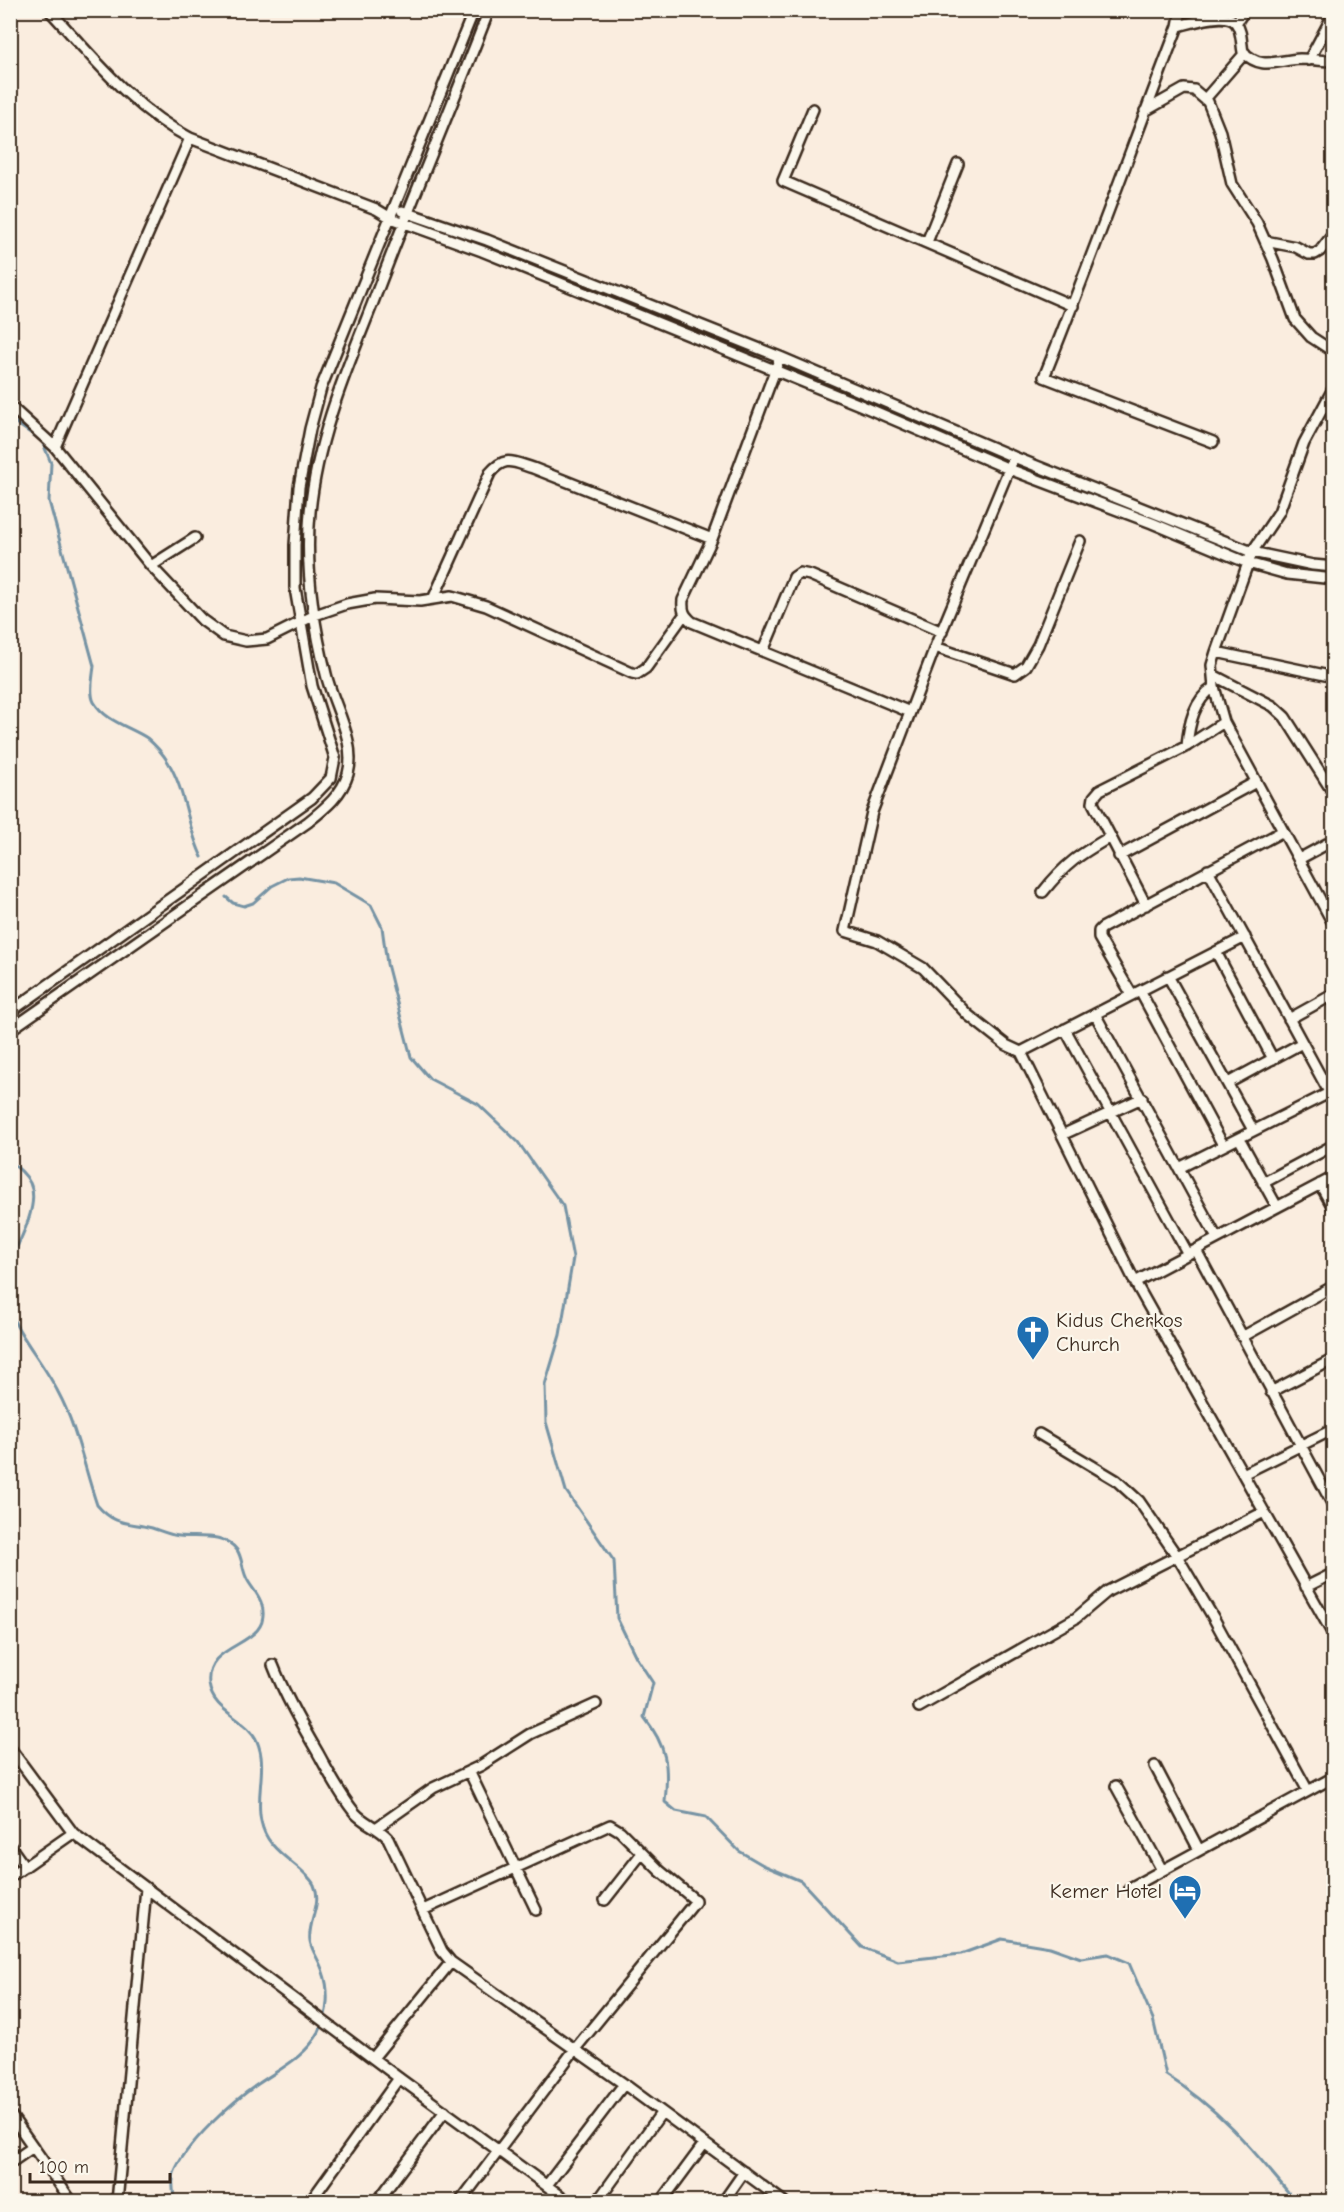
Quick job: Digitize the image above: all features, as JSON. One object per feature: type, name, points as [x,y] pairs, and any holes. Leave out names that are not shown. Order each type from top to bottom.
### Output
[{"type":"street","points":[[49,10],[131,96],[167,126],[190,138],[634,312],[1009,469],[1152,523],[1248,563],[1287,574],[1334,579]]},
{"type":"street","points":[[10,1012],[312,798],[325,786],[334,770],[335,758],[312,687],[295,588],[299,487],[310,429],[321,388],[474,10]]},
{"type":"street","points":[[12,1025],[308,822],[322,811],[342,788],[348,774],[350,758],[348,742],[326,675],[315,615],[309,555],[310,512],[322,442],[332,407],[406,212],[489,10]]},
{"type":"street","points":[[1181,10],[1178,26],[1044,377],[1213,442]]},
{"type":"street","points":[[1236,23],[1245,10]]},
{"type":"street","points":[[1309,60],[1334,13]]},
{"type":"street","points":[[1178,26],[1216,17],[1227,17],[1236,23],[1245,53],[1254,61],[1267,64],[1309,60],[1334,62]]},
{"type":"street","points":[[1205,99],[1245,53]]},
{"type":"street","points":[[1145,111],[1184,89],[1194,90],[1205,99],[1220,132],[1232,184],[1257,223],[1295,319],[1311,337],[1334,352]]},
{"type":"street","points":[[813,109],[783,181],[1073,306]]},
{"type":"street","points":[[55,447],[190,138]]},
{"type":"street","points":[[927,242],[958,164]]},
{"type":"street","points":[[376,209],[394,208],[487,240],[780,357],[1014,457],[1252,552],[1313,565],[1334,567]]},
{"type":"street","points":[[1265,241],[1296,247],[1309,254],[1315,254],[1334,233]]},
{"type":"street","points":[[482,251],[487,240]]},
{"type":"street","points":[[543,277],[548,266]]},
{"type":"street","points":[[634,312],[637,301]]},
{"type":"street","points":[[780,357],[712,539],[683,600],[684,615],[692,622],[910,712]]},
{"type":"street","points":[[1334,387],[1304,443],[1279,512],[1252,552],[1212,665],[1214,687],[1224,722],[1283,831],[1330,908],[1334,925]]},
{"type":"street","points":[[860,405],[864,393]]},
{"type":"street","points":[[10,406],[55,447],[151,566],[202,620],[224,636],[246,641],[267,639],[315,615],[347,604],[375,599],[420,601],[452,596],[486,606],[632,674],[637,674],[646,668],[684,615]]},
{"type":"street","points":[[1014,457],[935,647],[872,812],[844,931],[877,941],[923,968],[968,1015],[1006,1045],[1020,1052],[1135,1282],[1334,1636]]},
{"type":"street","points":[[434,597],[490,473],[499,463],[508,460],[712,539]]},
{"type":"street","points":[[1089,499],[1093,488]]},
{"type":"street","points":[[1152,523],[1156,513]]},
{"type":"street","points":[[151,566],[195,538]]},
{"type":"street","points":[[935,647],[1015,674],[1021,671],[1038,645],[1080,541]]},
{"type":"street","points":[[1313,565],[1313,578]]},
{"type":"street","points":[[763,651],[794,577],[800,573],[810,575],[942,632]]},
{"type":"street","points":[[1216,652],[1334,677]]},
{"type":"street","points":[[1214,675],[1274,706],[1285,717],[1334,794]]},
{"type":"street","points":[[1187,746],[1189,726],[1193,715],[1207,692],[1214,687]]},
{"type":"street","points":[[1146,904],[1094,803],[1096,793],[1187,746],[1224,722]]},
{"type":"street","points":[[1119,855],[1256,782]]},
{"type":"street","points":[[1223,1145],[1136,993],[1099,938],[1099,931],[1104,926],[1283,831]]},
{"type":"street","points":[[1043,892],[1074,858],[1110,837]]},
{"type":"street","points":[[1299,859],[1334,840]]},
{"type":"street","points":[[1179,1168],[1253,1130],[1331,1097],[1208,870]]},
{"type":"street","points":[[1020,1052],[1245,937]]},
{"type":"street","points":[[1216,952],[1273,1059]]},
{"type":"street","points":[[1168,976],[1253,1130]]},
{"type":"street","points":[[1289,1019],[1334,994]]},
{"type":"street","points":[[1095,1014],[1217,1238]]},
{"type":"street","points":[[1065,1029],[1110,1112],[1242,1337],[1334,1507]]},
{"type":"street","points":[[1228,1083],[1302,1043]]},
{"type":"street","points":[[1062,1136],[1142,1098]]},
{"type":"street","points":[[1239,1138],[1277,1207]]},
{"type":"street","points":[[1263,1183],[1334,1145]]},
{"type":"street","points":[[1135,1282],[1334,1177]]},
{"type":"street","points":[[1320,1185],[1334,1209]]},
{"type":"street","points":[[1242,1337],[1334,1286]]},
{"type":"street","points":[[1271,1392],[1334,1359]]},
{"type":"street","points":[[1243,1474],[1334,1429]]},
{"type":"street","points":[[1039,1434],[1116,1479],[1139,1501],[1177,1556],[1241,1667],[1308,1791]]},
{"type":"street","points":[[919,1707],[1076,1618],[1108,1591],[1264,1512]]},
{"type":"street","points":[[1306,1587],[1334,1573]]},
{"type":"street","points":[[273,1665],[285,1694],[327,1770],[354,1811],[368,1825],[376,1828],[388,1838],[442,1951],[451,1962],[576,2049],[784,2202]]},
{"type":"street","points":[[376,1828],[433,1788],[495,1757],[530,1734],[596,1704]]},
{"type":"street","points":[[10,1748],[73,1833],[318,2018],[568,2202]]},
{"type":"street","points":[[1155,1766],[1199,1850]]},
{"type":"street","points":[[469,1771],[536,1910]]},
{"type":"street","points":[[1130,1888],[1334,1777]]},
{"type":"street","points":[[1116,1786],[1162,1870]]},
{"type":"street","points":[[423,1910],[610,1825],[620,1831],[695,1902],[576,2049],[460,2202]]},
{"type":"street","points":[[10,1877],[73,1833]]},
{"type":"street","points":[[10,1846],[25,1867]]},
{"type":"street","points":[[604,1900],[642,1853]]},
{"type":"street","points":[[117,2202],[146,1888]]},
{"type":"street","points":[[373,2058],[451,1962]]},
{"type":"street","points":[[310,2202],[399,2078]]},
{"type":"street","points":[[547,2185],[624,2084]]},
{"type":"street","points":[[377,2202],[445,2112]]},
{"type":"street","points":[[597,2202],[662,2112]]},
{"type":"street","points":[[10,2114],[72,2202]]},
{"type":"street","points":[[661,2202],[704,2144]]},
{"type":"street","points":[[10,2163],[33,2147]]},
{"type":"street","points":[[723,2202],[744,2172]]},
{"type":"waterway","points":[[10,419],[42,441],[51,463],[49,501],[94,666],[92,689],[94,702],[111,719],[147,738],[166,759],[179,785],[202,857]]},
{"type":"waterway","points":[[226,897],[233,903],[244,906],[253,903],[272,886],[288,878],[299,877],[334,883],[371,905],[382,927],[387,964],[411,1057],[430,1079],[478,1104],[518,1142],[563,1206],[573,1258],[560,1335],[545,1385],[546,1422],[566,1491],[614,1561],[617,1618],[636,1657],[653,1683],[644,1717],[658,1737],[665,1757],[667,1778],[665,1802],[676,1811],[706,1817],[739,1851],[763,1865],[801,1881],[862,1947],[898,1961],[961,1954],[1002,1939],[1050,1947],[1081,1958],[1108,1954],[1129,1963],[1153,2019],[1166,2075],[1201,2100],[1232,2128],[1288,2192],[1291,2202]]},
{"type":"waterway","points":[[10,1162],[22,1171],[30,1183],[32,1192],[28,1222],[10,1261]]},
{"type":"waterway","points":[[10,1313],[65,1405],[97,1505],[116,1520],[176,1535],[218,1538],[232,1544],[239,1553],[246,1577],[261,1601],[263,1619],[258,1630],[217,1659],[210,1669],[209,1684],[217,1702],[245,1726],[257,1741],[262,1770],[259,1801],[263,1830],[271,1844],[310,1879],[316,1892],[317,1899],[310,1941],[323,1972],[327,1995],[326,2010],[319,2032],[300,2055],[236,2101],[188,2149],[174,2173],[174,2202]]},
{"type":"place","name":"Kidus Cherkos Church","points":[[1033,1361]]},
{"type":"place","name":"Kemer Hotel","points":[[1185,1920]]}]
